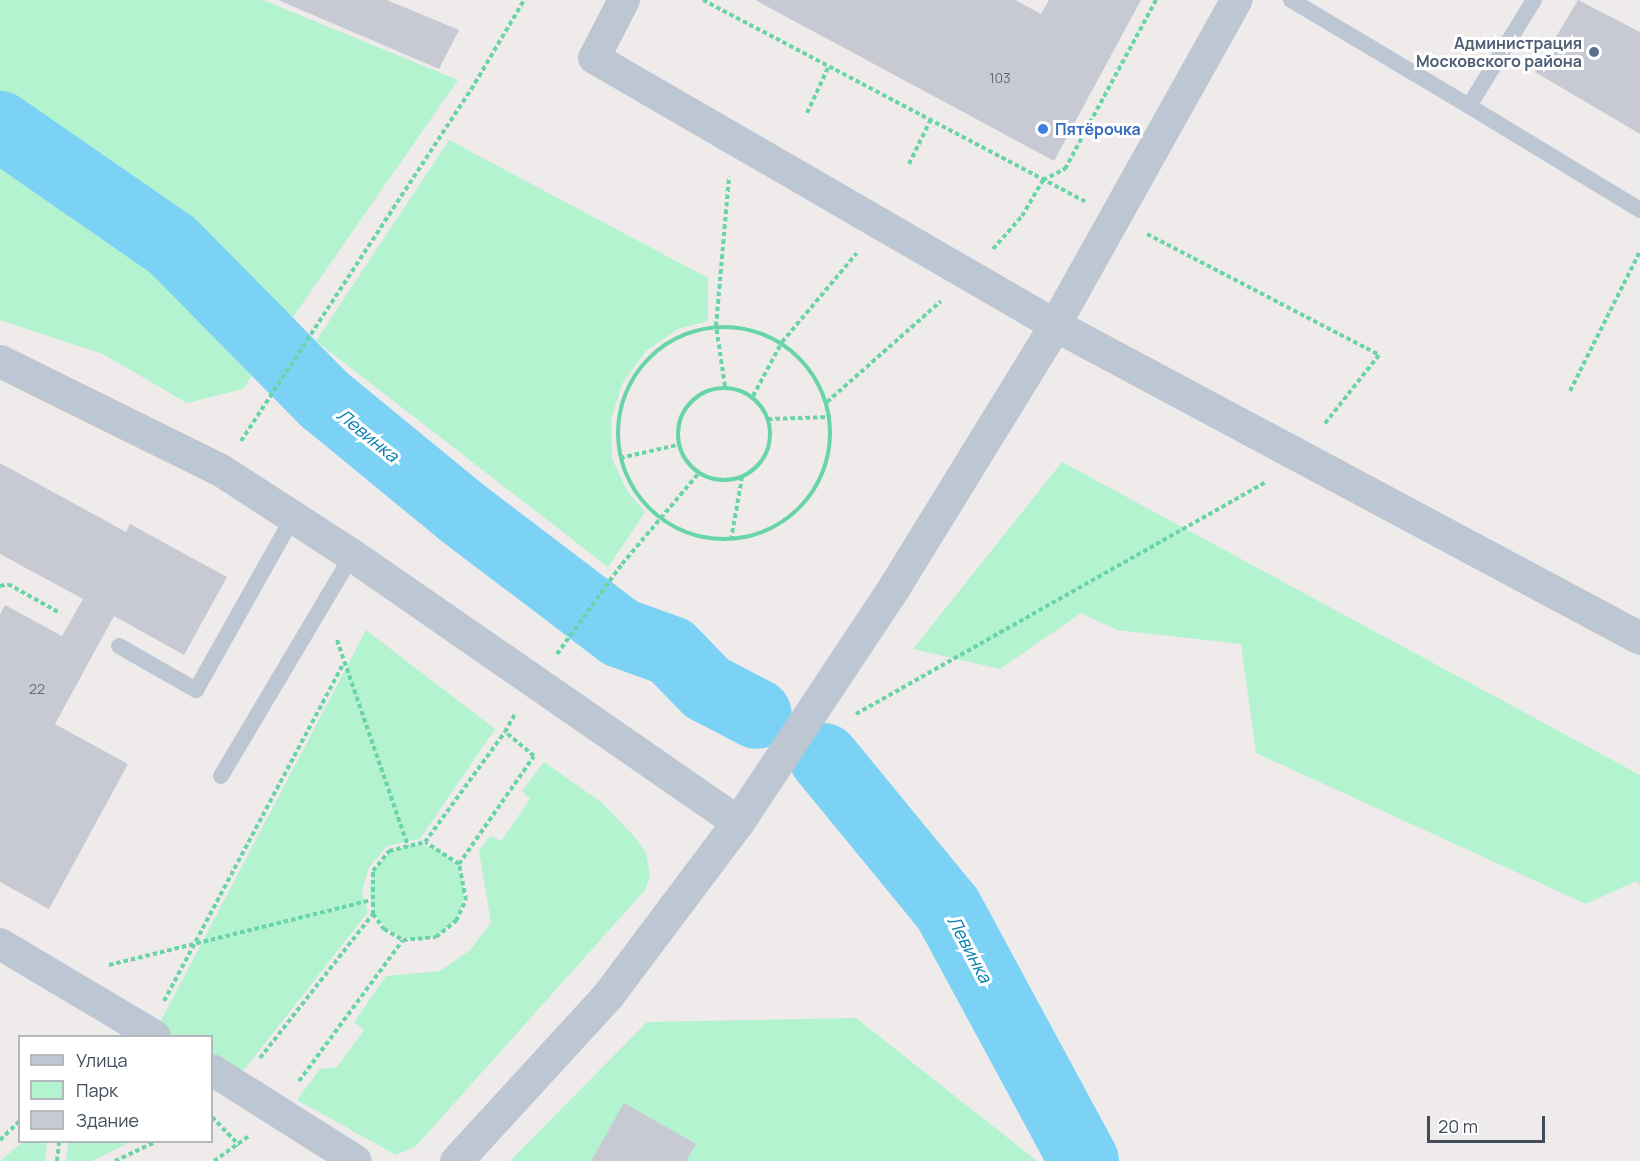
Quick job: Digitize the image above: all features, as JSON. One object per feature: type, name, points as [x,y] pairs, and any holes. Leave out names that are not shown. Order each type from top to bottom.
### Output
[{"type":"street","points":[[624,0],[594,58],[1056,325],[1640,639]]},
{"type":"street","points":[[456,1161],[608,995],[738,822],[894,587],[1056,325],[1113,217],[1237,0]]},
{"type":"street","points":[[0,361],[219,469],[352,555],[738,822]]},
{"type":"street","points":[[0,944],[152,1035]]},
{"type":"street","points":[[213,1071],[356,1161]]},
{"type":"lane","points":[[1291,0],[1640,210]]},
{"type":"lane","points":[[1469,106],[1534,0]]},
{"type":"lane","points":[[119,646],[196,690],[293,517]]},
{"type":"lane","points":[[221,776],[352,555]]},
{"type":"path","points":[[219,469],[476,83],[524,0]]},
{"type":"path","points":[[703,0],[828,68],[1379,355],[1301,455],[1263,484],[852,716]]},
{"type":"path","points":[[827,402],[970,276],[1022,216],[1043,180],[1065,169],[1156,0]]},
{"type":"path","points":[[807,113],[828,68]]},
{"type":"path","points":[[909,164],[930,121]]},
{"type":"path","points":[[725,386],[716,326],[729,177]]},
{"type":"path","points":[[753,396],[782,342],[864,246]]},
{"type":"path","points":[[1570,391],[1640,251]]},
{"type":"path","points":[[716,326],[739,326],[782,342],[810,368],[827,402],[831,417],[828,462],[807,501],[774,529],[731,540],[704,539],[663,520],[633,489],[620,458],[618,421],[628,385],[657,351],[680,335],[716,326]]},
{"type":"path","points":[[725,386],[753,396],[768,419],[766,453],[742,477],[720,481],[698,474],[677,445],[679,416],[697,394],[725,386]]},
{"type":"path","points":[[768,419],[831,417]]},
{"type":"path","points":[[620,458],[677,445]]},
{"type":"path","points":[[505,732],[534,756],[459,864],[466,900],[456,921],[436,938],[403,940],[384,929],[373,914],[370,900],[373,870],[389,851],[425,842],[505,732],[534,679],[560,650],[622,564],[663,520],[698,474]]},
{"type":"path","points":[[731,540],[742,477]]},
{"type":"path","points":[[0,586],[8,584],[60,613]]},
{"type":"path","points":[[323,601],[408,846]]},
{"type":"path","points":[[152,1035],[191,945],[344,663]]},
{"type":"path","points":[[425,842],[459,864]]},
{"type":"path","points":[[58,978],[370,900]]},
{"type":"path","points":[[239,1087],[373,914]]},
{"type":"path","points":[[278,1110],[403,940]]},
{"type":"path","points":[[213,1118],[239,1145]]},
{"type":"path","points":[[0,1140],[18,1123]]},
{"type":"path","points":[[57,1161],[59,1143]]},
{"type":"path","points":[[115,1161],[153,1143]]},
{"type":"green space","points":[[0,0],[263,0],[458,80],[243,389],[187,403],[103,354],[0,320]]},
{"type":"green space","points":[[449,140],[708,278],[708,321],[678,329],[646,351],[622,384],[611,420],[612,459],[628,492],[645,512],[608,567],[316,341]]},
{"type":"green space","points":[[1062,462],[1640,775],[1640,886],[1636,881],[1586,904],[1256,753],[1241,644],[1117,630],[1081,613],[1000,669],[913,649]]},
{"type":"green space","points":[[366,630],[495,729],[420,839],[387,846],[369,867],[362,891],[368,912],[237,1079],[213,1065],[213,1035],[164,1035],[156,1030]]},
{"type":"green space","points":[[544,762],[601,802],[634,836],[646,853],[650,876],[645,890],[416,1146],[396,1155],[297,1100],[320,1069],[337,1067],[364,1030],[354,1022],[386,976],[440,971],[470,950],[491,923],[479,851],[490,836],[501,841],[530,799],[522,791]]},
{"type":"green space","points":[[417,845],[435,849],[450,859],[460,874],[464,892],[460,910],[450,925],[435,935],[417,939],[399,935],[384,925],[374,910],[370,892],[374,874],[384,859],[399,849]]},
{"type":"green space","points":[[856,1018],[1037,1161],[510,1161],[647,1022]]},
{"type":"green space","points":[[22,1143],[47,1143],[45,1161],[0,1161]]},
{"type":"green space","points":[[68,1143],[128,1143],[92,1161],[66,1161]]},
{"type":"building","points":[[278,0],[387,0],[459,30],[439,69]]},
{"type":"building","points":[[755,0],[1015,0],[1041,14],[1049,0],[1141,0],[1054,161]]},
{"type":"building","name":"Администрация Московского района","points":[[1578,0],[1640,32],[1640,134],[1535,72]]},
{"type":"building","points":[[0,463],[126,532],[130,524],[227,577],[184,655],[114,616],[55,724],[128,764],[49,909],[0,882],[0,615],[5,605],[62,636],[83,599],[0,554]]},
{"type":"building","points":[[624,1103],[696,1144],[686,1161],[591,1161]]},
{"type":"waterway","name":"Левинка","points":[[0,126],[172,245],[325,400],[460,511],[621,633],[671,651],[707,688],[757,714]]},
{"type":"waterway","name":"Левинка","points":[[824,758],[948,909],[1084,1161]]},
{"type":"place","name":"Администрация Московского района","points":[[1594,52]]},
{"type":"place","name":"Пятёрочка","points":[[1043,129]]}]
